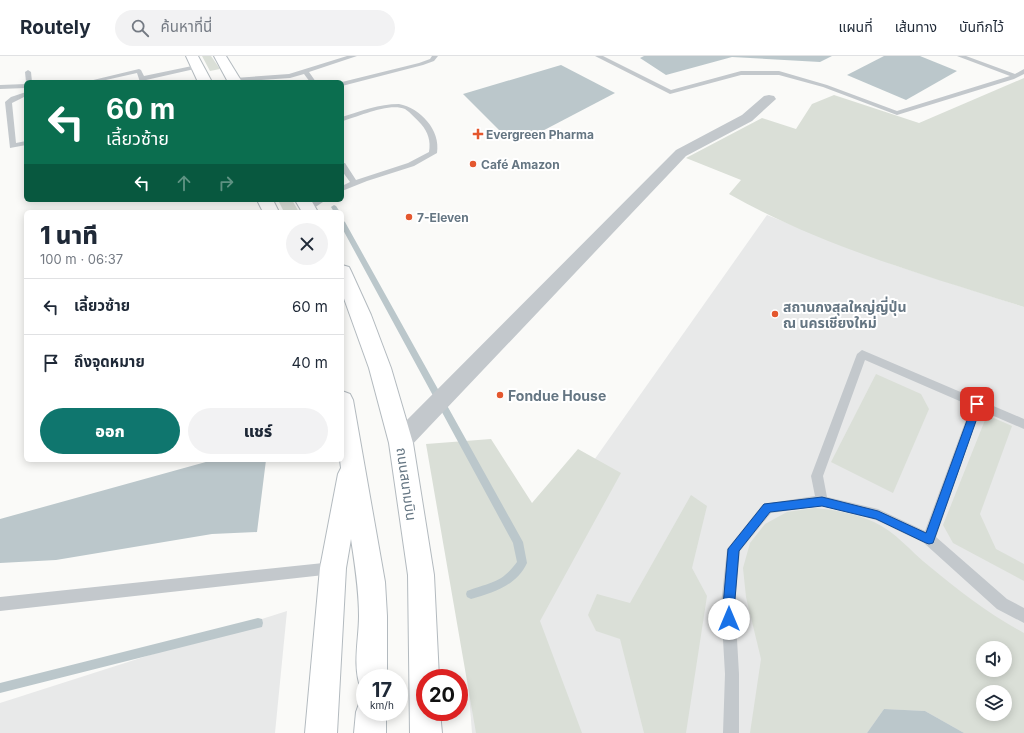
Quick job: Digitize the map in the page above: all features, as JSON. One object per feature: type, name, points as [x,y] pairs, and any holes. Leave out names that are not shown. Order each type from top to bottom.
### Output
[{"type":"main road","points":[[220,56],[234,80]]},
{"type":"main road","points":[[195,62],[204,80]]},
{"type":"main road","name":"ถนนสนามบิน","points":[[344,275],[362,314],[380,368],[401,441],[421,575],[424,669]]},
{"type":"main road","points":[[344,412],[371,582],[373,616],[372,669]]},
{"type":"main road","points":[[321,733],[333,568],[352,460]]},
{"type":"main road","points":[[370,733],[371,721]]},
{"type":"main road","points":[[425,721],[426,733]]},
{"type":"street","points":[[401,441],[681,153],[747,118],[769,99]]},
{"type":"lane","points":[[247,80],[272,78],[306,72],[354,56]]},
{"type":"lane","points":[[344,83],[421,64],[432,60],[435,56]]},
{"type":"lane","points":[[598,56],[670,92],[741,73],[779,73],[825,86],[897,113],[1015,76],[1024,71]]},
{"type":"lane","points":[[960,56],[1015,76]]},
{"type":"lane","points":[[96,80],[139,71],[143,80],[195,62]]},
{"type":"lane","points":[[28,72],[29,80]]},
{"type":"lane","points":[[306,72],[312,80]]},
{"type":"lane","points":[[0,87],[24,86]]},
{"type":"lane","points":[[24,95],[13,98],[8,102],[13,146],[24,143]]},
{"type":"lane","points":[[344,118],[398,105],[415,113],[430,130],[435,144],[433,153],[425,159],[408,167],[354,182],[344,188]]},
{"type":"lane","points":[[344,168],[354,182]]},
{"type":"lane","points":[[822,501],[818,476],[862,354],[1024,424]]},
{"type":"lane","points":[[929,539],[977,404]]},
{"type":"lane","points":[[731,733],[732,674],[728,606],[734,549],[767,508],[822,501],[878,515],[929,539],[1002,604],[1024,616]]},
{"type":"lane","points":[[0,604],[333,568]]},
{"type":"shaded area","points":[[202,56],[211,56],[220,69],[210,71]]},
{"type":"shaded area","points":[[644,56],[832,56],[820,62],[732,57],[666,75],[640,58]]},
{"type":"shaded area","points":[[884,56],[920,56],[957,71],[906,100],[847,75]]},
{"type":"shaded area","points":[[561,65],[615,93],[529,138],[509,140],[463,94]]},
{"type":"shaded area","points":[[1024,78],[1024,307],[911,271],[836,244],[800,229],[729,194],[741,180],[686,158],[762,118],[796,129],[812,104],[834,95],[919,123]]},
{"type":"shaded area","points":[[279,202],[293,202],[298,210],[283,210]]},
{"type":"shaded area","points":[[767,215],[894,265],[1024,307],[1024,733],[472,733],[465,643]]},
{"type":"shaded area","points":[[876,374],[921,394],[929,409],[893,493],[831,462]]},
{"type":"shaded area","points":[[987,415],[1012,426],[980,514],[996,549],[1024,564],[1024,581],[953,543],[943,525]]},
{"type":"shaded area","points":[[491,439],[532,503],[578,449],[621,473],[540,621],[582,733],[476,733],[468,687],[468,669],[465,669],[426,444]]},
{"type":"shaded area","points":[[206,462],[266,462],[257,532],[212,534],[56,560],[0,563],[0,519]]},
{"type":"shaded area","points":[[691,495],[707,506],[692,568],[707,596],[686,733],[644,733],[620,639],[596,631],[588,615],[597,594],[630,603]]},
{"type":"shaded area","points":[[815,508],[852,514],[867,519],[882,526],[896,536],[929,566],[975,602],[1024,633],[1024,733],[964,733],[925,711],[884,709],[867,733],[750,733],[761,659],[746,597],[743,568],[750,543],[765,524],[787,512]]},
{"type":"shaded area","points":[[287,611],[275,733],[0,733],[0,703]]},
{"type":"shaded area","points":[[884,709],[925,711],[964,733],[867,733]]},
{"type":"waterway","points":[[344,226],[518,542],[522,563],[517,571],[506,581],[494,587],[471,594]]},
{"type":"waterway","points":[[0,688],[258,623]]},
{"type":"place","name":"Evergreen Pharma","points":[[478,134]]},
{"type":"place","name":"Café Amazon","points":[[473,164]]},
{"type":"place","name":"7-Eleven","points":[[409,217]]},
{"type":"place","name":"สถานกงสุลใหญ่ญี่ปุ่น ณ นครเชียงใหม่","points":[[775,314]]},
{"type":"place","name":"Fondue House","points":[[500,395]]},
{"type":"route","points":[[729,619],[728,606],[734,549],[767,508],[822,501],[878,515],[929,539],[977,404]]}]
